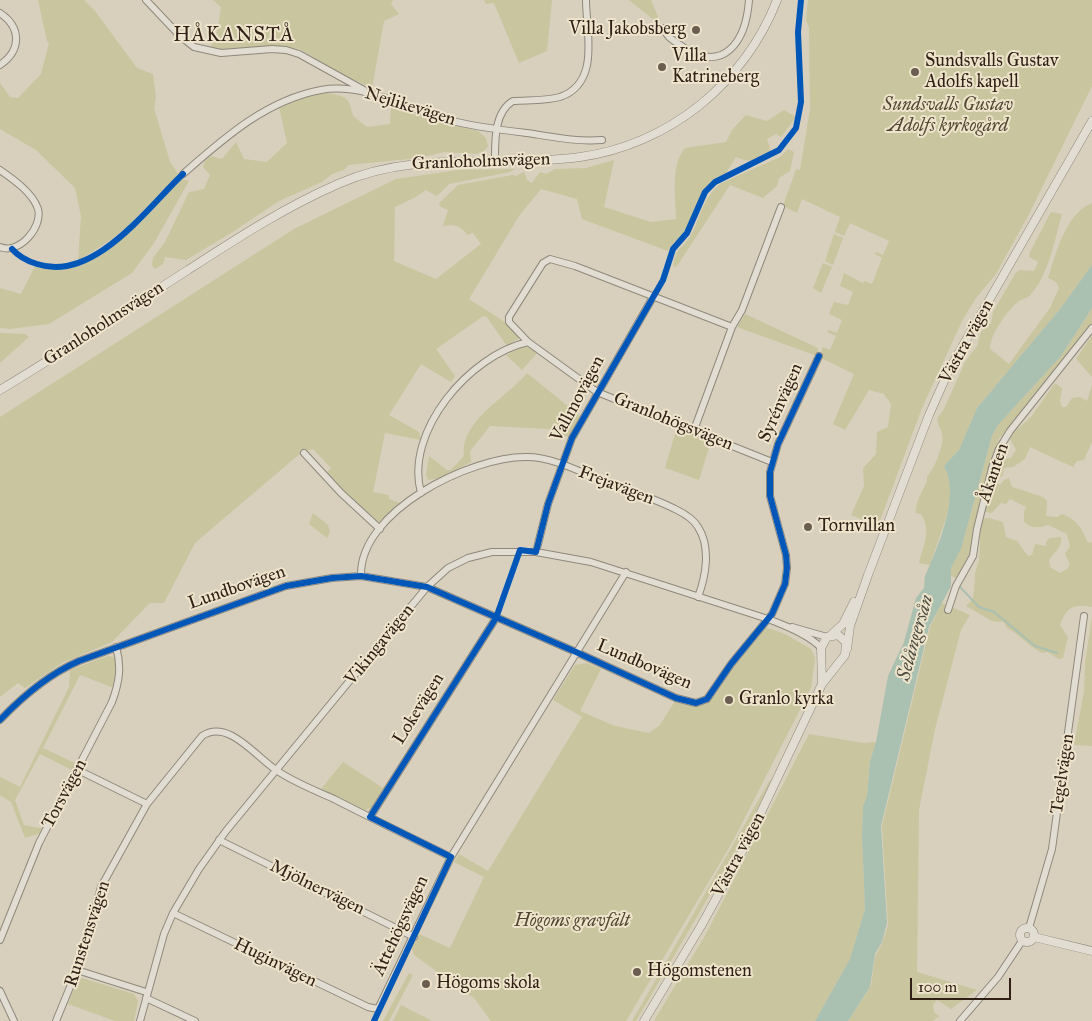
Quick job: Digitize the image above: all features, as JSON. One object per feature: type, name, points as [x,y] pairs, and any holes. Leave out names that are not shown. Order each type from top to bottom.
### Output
[{"type":"street","points":[[146,0],[180,36],[194,47],[221,53],[272,49],[286,50],[299,54],[368,92]]},
{"type":"street","points":[[495,161],[498,121],[507,105],[513,101],[561,96],[579,82],[589,60],[590,45],[586,0]]},
{"type":"street","points":[[664,28],[666,34],[685,49],[706,57],[722,56],[731,49],[745,24],[749,0]]},
{"type":"street","name":"Granloholmsvägen","points":[[0,390],[268,220],[340,183],[372,171],[417,163],[560,159],[588,156],[626,146],[666,128],[713,94],[734,72],[761,33],[777,0]]},
{"type":"street","points":[[0,13],[7,18],[16,30],[17,42],[10,54],[0,65]]},
{"type":"street","name":"Nejlikevägen","points":[[183,174],[246,123],[288,100],[322,90],[368,92],[449,120],[497,129],[582,141],[602,140]]},
{"type":"street","name":"Västra vägen","points":[[847,648],[850,626],[929,415],[950,370],[1092,121]]},
{"type":"street","points":[[0,170],[24,190],[34,201],[38,211],[37,226],[20,245],[12,249],[0,247]]},
{"type":"street","points":[[694,430],[732,326],[742,310],[781,207]]},
{"type":"street","name":"Granlohögsvägen","points":[[654,296],[566,263],[557,260],[546,260],[509,317],[509,322],[528,342],[597,392],[772,462]]},
{"type":"street","points":[[654,296],[732,326]]},
{"type":"street","name":"Vallmovägen","points":[[536,552],[561,465],[572,438],[654,296]]},
{"type":"street","name":"Åkanten","points":[[948,610],[956,586],[973,556],[977,529],[999,449],[1010,431],[1073,355],[1092,328]]},
{"type":"street","points":[[421,493],[418,477],[425,438],[428,429],[446,400],[474,370],[496,355],[528,342]]},
{"type":"street","name":"Syrénvägen","points":[[696,703],[707,699],[768,619],[778,602],[785,584],[787,568],[783,541],[770,496],[769,482],[772,462],[819,356]]},
{"type":"street","points":[[304,453],[341,493],[380,529]]},
{"type":"street","name":"Frejavägen","points":[[361,576],[363,562],[380,529],[408,501],[462,471],[502,459],[530,457],[561,465],[657,501],[679,511],[695,523],[703,537],[706,567],[698,597]]},
{"type":"street","name":"Vikingavägen","points":[[140,1021],[161,941],[173,913],[219,840],[427,587],[448,568],[473,556],[508,551],[536,552],[591,562],[626,572],[788,627],[829,636]]},
{"type":"street","name":"Ättehögsvägen","points":[[378,1009],[451,857],[626,572]]},
{"type":"street","name":"Västra vägen","points":[[829,636],[843,624],[868,575]]},
{"type":"street","name":"Lundbovägen","points":[[0,720],[50,676],[64,668],[116,647],[286,586],[332,578],[361,576],[427,587],[676,698],[696,703]]},
{"type":"street","name":"Tegelvägen","points":[[1029,928],[1052,849],[1084,616]]},
{"type":"street","name":"Lokevägen","points":[[370,817],[496,618]]},
{"type":"street","name":"Vikingavägen","points":[[788,627],[821,651]]},
{"type":"street","points":[[838,635],[844,639],[847,648],[840,660],[832,661],[821,651],[829,636],[838,635]]},
{"type":"street","name":"Torsvägen","points":[[0,940],[39,843],[78,770],[117,688],[120,666],[116,647]]},
{"type":"street","name":"Västra vägen","points":[[821,651],[822,684]]},
{"type":"street","name":"Västra vägen","points":[[644,1021],[701,926],[744,848],[822,684],[840,660]]},
{"type":"street","name":"Runstensvägen","points":[[56,1021],[77,970],[101,886],[147,804],[202,736],[208,732],[223,731],[236,738],[276,771],[451,857]]},
{"type":"street","points":[[78,770],[147,804]]},
{"type":"street","name":"Mjölnervägen","points":[[219,840],[414,937]]},
{"type":"street","name":"Huginvägen","points":[[173,913],[368,1007],[378,1009]]},
{"type":"street","points":[[1022,941],[1020,937],[1021,931],[1029,928],[1034,933],[1034,937]]},
{"type":"street","points":[[1022,941],[1029,942],[1034,937]]},
{"type":"street","points":[[1034,937],[1092,951]]},
{"type":"street","points":[[960,1021],[998,977],[1022,941]]},
{"type":"street","points":[[77,970],[146,995],[195,1021]]},
{"type":"street","points":[[0,991],[14,1021]]},
{"type":"green space","points":[[38,0],[84,0],[95,11],[137,68],[153,74],[156,97],[154,108],[170,162],[179,175],[127,227],[78,261],[81,216],[75,188],[36,150],[0,129],[0,83],[10,97],[18,98],[41,74],[49,43]]},
{"type":"green space","points":[[213,0],[393,0],[391,4],[399,14],[384,21],[372,88],[341,74],[300,49],[271,46],[222,50],[210,49],[218,28],[221,7]]},
{"type":"green space","points":[[484,0],[552,0],[547,51],[519,63],[494,3],[486,4]]},
{"type":"green space","points":[[629,0],[651,0],[658,17],[655,21]]},
{"type":"green space","name":"Sundsvalls Gustav Adolfs kyrkogård","points":[[808,0],[1092,0],[1092,86],[1029,214],[996,274],[976,298],[962,321],[922,408],[878,526],[851,515],[864,486],[863,468],[876,454],[877,432],[888,427],[891,404],[884,394],[869,390],[845,430],[833,424],[854,374],[821,358],[822,347],[830,350],[836,336],[827,332],[829,330],[837,333],[842,320],[829,314],[834,302],[848,305],[853,292],[840,286],[844,273],[863,283],[864,281],[872,284],[882,258],[875,254],[876,252],[883,255],[889,241],[850,223],[844,236],[835,232],[840,217],[802,199],[797,213],[783,206],[796,169],[800,170],[810,109],[809,27],[806,20]]},
{"type":"green space","points":[[328,93],[346,99],[353,116],[367,127],[390,124],[391,108],[395,108],[438,122],[478,131],[486,138],[488,146],[484,151],[477,154],[444,152],[420,158],[348,165],[344,170],[332,174],[322,182],[279,201],[186,260],[165,257],[163,264],[155,269],[152,265],[153,258],[165,242],[189,192],[204,189],[210,175],[203,167],[205,161],[211,156],[222,159],[236,142],[244,159],[267,162],[287,143],[279,107],[297,98]]},
{"type":"green space","points":[[784,110],[796,117],[781,137],[776,134],[767,139],[771,152],[762,158],[754,160],[736,157],[725,175],[704,191],[683,233],[668,251],[582,219],[577,199],[541,189],[519,216],[469,299],[505,322],[519,338],[507,346],[486,316],[482,317],[436,349],[455,376],[451,382],[421,364],[389,415],[419,432],[421,440],[385,433],[373,492],[389,495],[389,499],[400,503],[383,521],[379,522],[348,496],[326,473],[331,468],[313,449],[302,452],[195,543],[164,603],[150,603],[112,642],[62,663],[25,688],[18,683],[0,697],[0,417],[294,229],[396,179],[458,170],[515,169],[510,172],[449,184],[437,196],[426,190],[395,207],[394,261],[436,279],[481,244],[473,233],[467,235],[457,226],[443,226],[448,210],[439,206],[440,202],[458,185],[516,176],[524,172],[527,180],[532,183],[540,172],[546,174],[555,169],[586,168],[614,160],[604,207],[651,222],[676,219],[677,164],[685,148],[726,142],[732,130],[746,115],[767,121]]},
{"type":"green space","points":[[788,149],[794,152],[790,171],[779,178],[777,186],[763,198],[730,185],[677,266],[673,267],[676,254],[691,235],[706,201],[714,189],[720,184],[780,157]]},
{"type":"green space","points":[[182,179],[189,181],[154,243],[132,273],[49,324],[10,329],[0,328],[0,288],[21,294],[35,266],[70,267],[99,255],[112,246]]},
{"type":"green space","points":[[1092,203],[1092,265],[1060,309],[977,408],[959,450],[944,466],[950,488],[950,499],[945,522],[930,565],[919,563],[924,545],[926,526],[921,514],[916,513],[916,507],[926,484],[927,476],[936,463],[942,443],[943,438],[937,419],[944,409],[965,362],[977,346],[981,332],[991,323],[993,312],[1015,274],[1019,270],[1034,271],[1038,262],[1029,257],[1030,252],[1051,212],[1062,214],[1043,276],[1031,295],[1014,305],[1005,316],[996,330],[991,343],[990,349],[1009,364],[1050,308],[1059,288],[1056,282],[1048,278],[1063,235],[1075,215]]},
{"type":"green space","points":[[834,234],[843,238],[833,265],[825,261]]},
{"type":"green space","points":[[823,263],[832,267],[821,293],[813,288]]},
{"type":"green space","points":[[1092,308],[1092,325],[999,439],[988,470],[969,559],[956,578],[951,576],[951,568],[961,549],[992,436],[998,425],[1061,356]]},
{"type":"green space","points":[[745,314],[818,348],[817,356],[737,327]]},
{"type":"green space","points":[[0,333],[25,334],[29,337],[0,363]]},
{"type":"green space","points":[[1092,335],[1092,377],[1076,359]]},
{"type":"green space","points":[[525,346],[538,352],[522,370],[506,355]]},
{"type":"green space","points":[[527,373],[580,416],[568,437],[549,429],[490,426],[470,451],[471,462],[440,478],[428,480],[426,475],[429,456],[447,470],[451,470],[464,456],[465,443],[469,431],[477,420]]},
{"type":"green space","points":[[1055,383],[1062,388],[1060,401],[1062,407],[1066,407],[1072,398],[1080,397],[1087,401],[1092,384],[1092,442],[1084,460],[1077,461],[1073,467],[1030,447],[1025,459],[1013,467],[1004,468],[1003,475],[998,479],[992,477],[998,457],[1004,459],[1011,458],[1016,450],[1009,437],[1031,417]]},
{"type":"green space","points":[[677,427],[711,441],[699,480],[665,468]]},
{"type":"green space","points":[[1009,478],[1012,487],[1043,497],[1047,501],[1046,516],[1057,517],[1062,514],[1067,516],[1079,526],[1088,543],[1092,542],[1092,607],[1076,606],[1065,614],[1060,625],[1068,637],[1063,658],[1059,659],[1047,652],[1042,653],[1007,628],[1004,622],[992,621],[966,606],[973,598],[975,573],[979,560],[981,519],[989,518],[1003,522],[1006,537],[1017,541],[1028,556],[1032,555],[1035,544],[1046,546],[1046,542],[1050,538],[1061,537],[1059,547],[1049,560],[1050,567],[1060,573],[1067,569],[1070,564],[1065,554],[1070,546],[1067,534],[1048,525],[1041,527],[1030,526],[1024,522],[1026,507],[1010,499],[1006,504],[1001,503],[992,513],[985,512],[985,504],[991,485],[996,482],[1000,485]]},
{"type":"green space","points":[[313,513],[328,525],[330,532],[327,538],[309,524]]},
{"type":"green space","points":[[942,603],[970,615],[961,630],[935,729],[919,810],[917,972],[977,990],[951,1009],[937,1000],[933,1005],[934,1012],[939,1016],[933,1021],[848,1021],[871,986],[875,957],[882,944],[888,925],[882,826],[930,627]]},
{"type":"green space","points":[[1092,617],[1092,746],[1074,745],[1084,692],[1085,663]]},
{"type":"green space","name":"Högoms gravfält","points":[[761,628],[768,628],[785,634],[811,649],[815,658],[811,688],[733,841],[626,1021],[491,1021],[474,998],[414,955],[412,948],[419,934],[450,948],[484,877],[454,862],[459,854],[488,871],[582,717],[553,700],[575,665],[587,663],[601,669],[580,711],[615,726],[649,733],[660,725],[675,701],[696,707],[703,705]]},
{"type":"green space","points":[[108,656],[114,657],[116,665],[117,672],[114,688],[80,675],[43,748],[77,764],[74,771],[40,754],[15,800],[24,825],[44,829],[41,833],[25,838],[11,802],[0,795],[0,777],[20,787],[69,687],[70,670]]},
{"type":"green space","points":[[809,734],[863,743],[876,742],[870,761],[867,796],[863,806],[862,836],[865,909],[850,959],[815,1021],[654,1021],[706,934]]},
{"type":"green space","points":[[343,762],[383,788],[371,808],[365,810],[321,789]]},
{"type":"green space","points":[[770,780],[740,843],[636,1021],[632,1021]]},
{"type":"green space","points":[[409,973],[413,975],[389,1021],[383,1021]]},
{"type":"green space","points":[[82,978],[134,994],[138,1001],[134,1021],[115,1021],[68,1004],[77,981]]},
{"type":"green space","points":[[401,1005],[432,1021],[393,1021]]},
{"type":"water","name":"Selångersån","points":[[1092,265],[1092,308],[1061,356],[998,425],[992,436],[961,549],[951,568],[951,586],[929,627],[881,826],[887,923],[882,942],[875,954],[870,987],[848,1021],[815,1021],[850,959],[865,909],[862,836],[863,806],[867,796],[870,761],[876,742],[888,676],[904,642],[916,598],[924,588],[925,576],[946,521],[950,492],[949,478],[944,466],[959,450],[977,408],[1060,309]]},
{"type":"waterway","points":[[960,587],[979,607],[994,612],[1035,646],[1057,653]]},
{"type":"cycle path","points":[[374,1021],[451,857],[370,817],[496,618],[520,550],[536,552],[548,504],[572,438],[663,280],[673,249],[687,233],[705,192],[715,182],[779,150],[796,128],[801,102],[798,32],[801,0]]},
{"type":"cycle path","points":[[12,249],[23,258],[37,264],[58,267],[79,263],[99,253],[118,239],[183,174]]},
{"type":"cycle path","points":[[0,720],[37,686],[57,672],[79,661],[286,586],[332,578],[361,576],[427,587],[676,698],[696,703],[707,699],[731,664],[772,614],[785,584],[786,555],[770,496],[770,472],[778,444],[819,356]]},
{"type":"place","name":"Villa Jakobsberg","points":[[696,30]]},
{"type":"place","name":"Villa Katrineberg","points":[[662,67]]},
{"type":"place","name":"Sundsvalls Gustav Adolfs kapell","points":[[915,72]]},
{"type":"place","name":"Tornvillan","points":[[808,527]]},
{"type":"place","name":"Granlo kyrka","points":[[729,700]]},
{"type":"place","name":"Högomstenen","points":[[637,972]]},
{"type":"place","name":"Högoms skola","points":[[426,984]]},
{"type":"district","name":"HÅKANSTÅ","points":[[234,36]]}]
